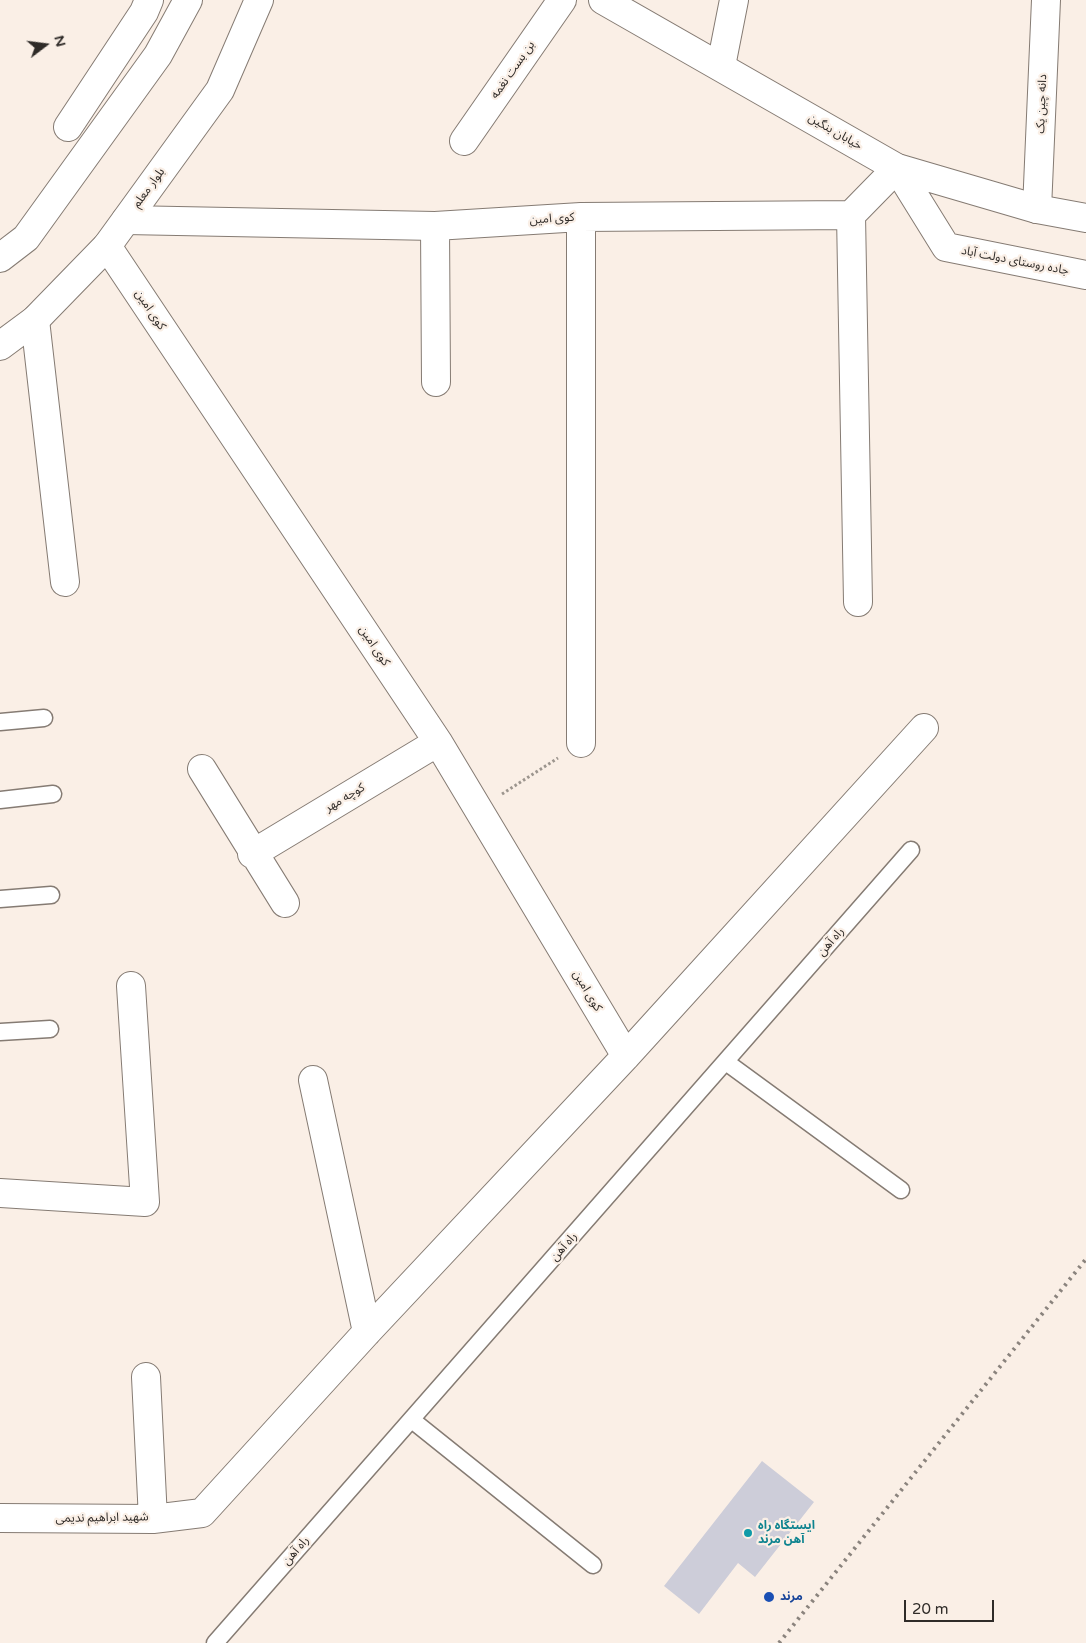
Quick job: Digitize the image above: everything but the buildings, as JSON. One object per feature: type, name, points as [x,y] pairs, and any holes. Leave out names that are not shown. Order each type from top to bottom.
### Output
[{"type":"street","points":[[68,127],[150,0]]},
{"type":"street","points":[[0,258],[26,238],[158,55],[188,0]]},
{"type":"street","name":"بلوار معلم","points":[[0,346],[35,320],[107,246],[220,90],[259,0]]},
{"type":"street","name":"بن بست نغمه","points":[[464,141],[562,0]]},
{"type":"street","name":"خیابان بنگین","points":[[603,0],[898,168],[1038,209],[1086,218]]},
{"type":"street","points":[[721,66],[734,0]]},
{"type":"street","name":"دانه چین یک","points":[[1038,209],[1046,0]]},
{"type":"street","points":[[858,602],[851,215],[898,168]]},
{"type":"street","name":"جاده روستای دولت آباد","points":[[898,168],[946,247],[1086,275]]},
{"type":"street","name":"کوی امین","points":[[126,220],[436,226],[581,217],[851,215]]},
{"type":"street","points":[[581,217],[581,742]]},
{"type":"street","points":[[436,226],[436,382]]},
{"type":"street","name":"کوی امین","points":[[107,246],[438,742],[626,1056]]},
{"type":"street","points":[[35,320],[65,582]]},
{"type":"street","points":[[153,1519],[202,1513],[367,1332],[626,1056],[924,728]]},
{"type":"street","name":"کوچه مهر","points":[[252,854],[438,742]]},
{"type":"street","points":[[202,769],[252,854],[285,902]]},
{"type":"street","points":[[0,1194],[145,1202],[131,986]]},
{"type":"street","points":[[313,1080],[367,1332]]},
{"type":"street","name":"شهید ابراهیم ندیمی","points":[[0,1518],[153,1519],[146,1377]]},
{"type":"lane","points":[[0,722],[44,718]]},
{"type":"lane","points":[[0,800],[53,794]]},
{"type":"lane","name":"راه آهن","points":[[215,1643],[912,850]]},
{"type":"lane","points":[[0,899],[51,895]]},
{"type":"lane","points":[[0,1032],[50,1029]]},
{"type":"lane","points":[[726,1062],[901,1190]]},
{"type":"lane","points":[[412,1420],[593,1565]]},
{"type":"path","points":[[478,810],[581,742]]},
{"type":"railway","points":[[779,1643],[1086,1259]]},
{"type":"place","name":"ایستگاه راه آهن مرند","points":[[748,1533]]},
{"type":"place","name":"مرند","points":[[769,1597]]}]
